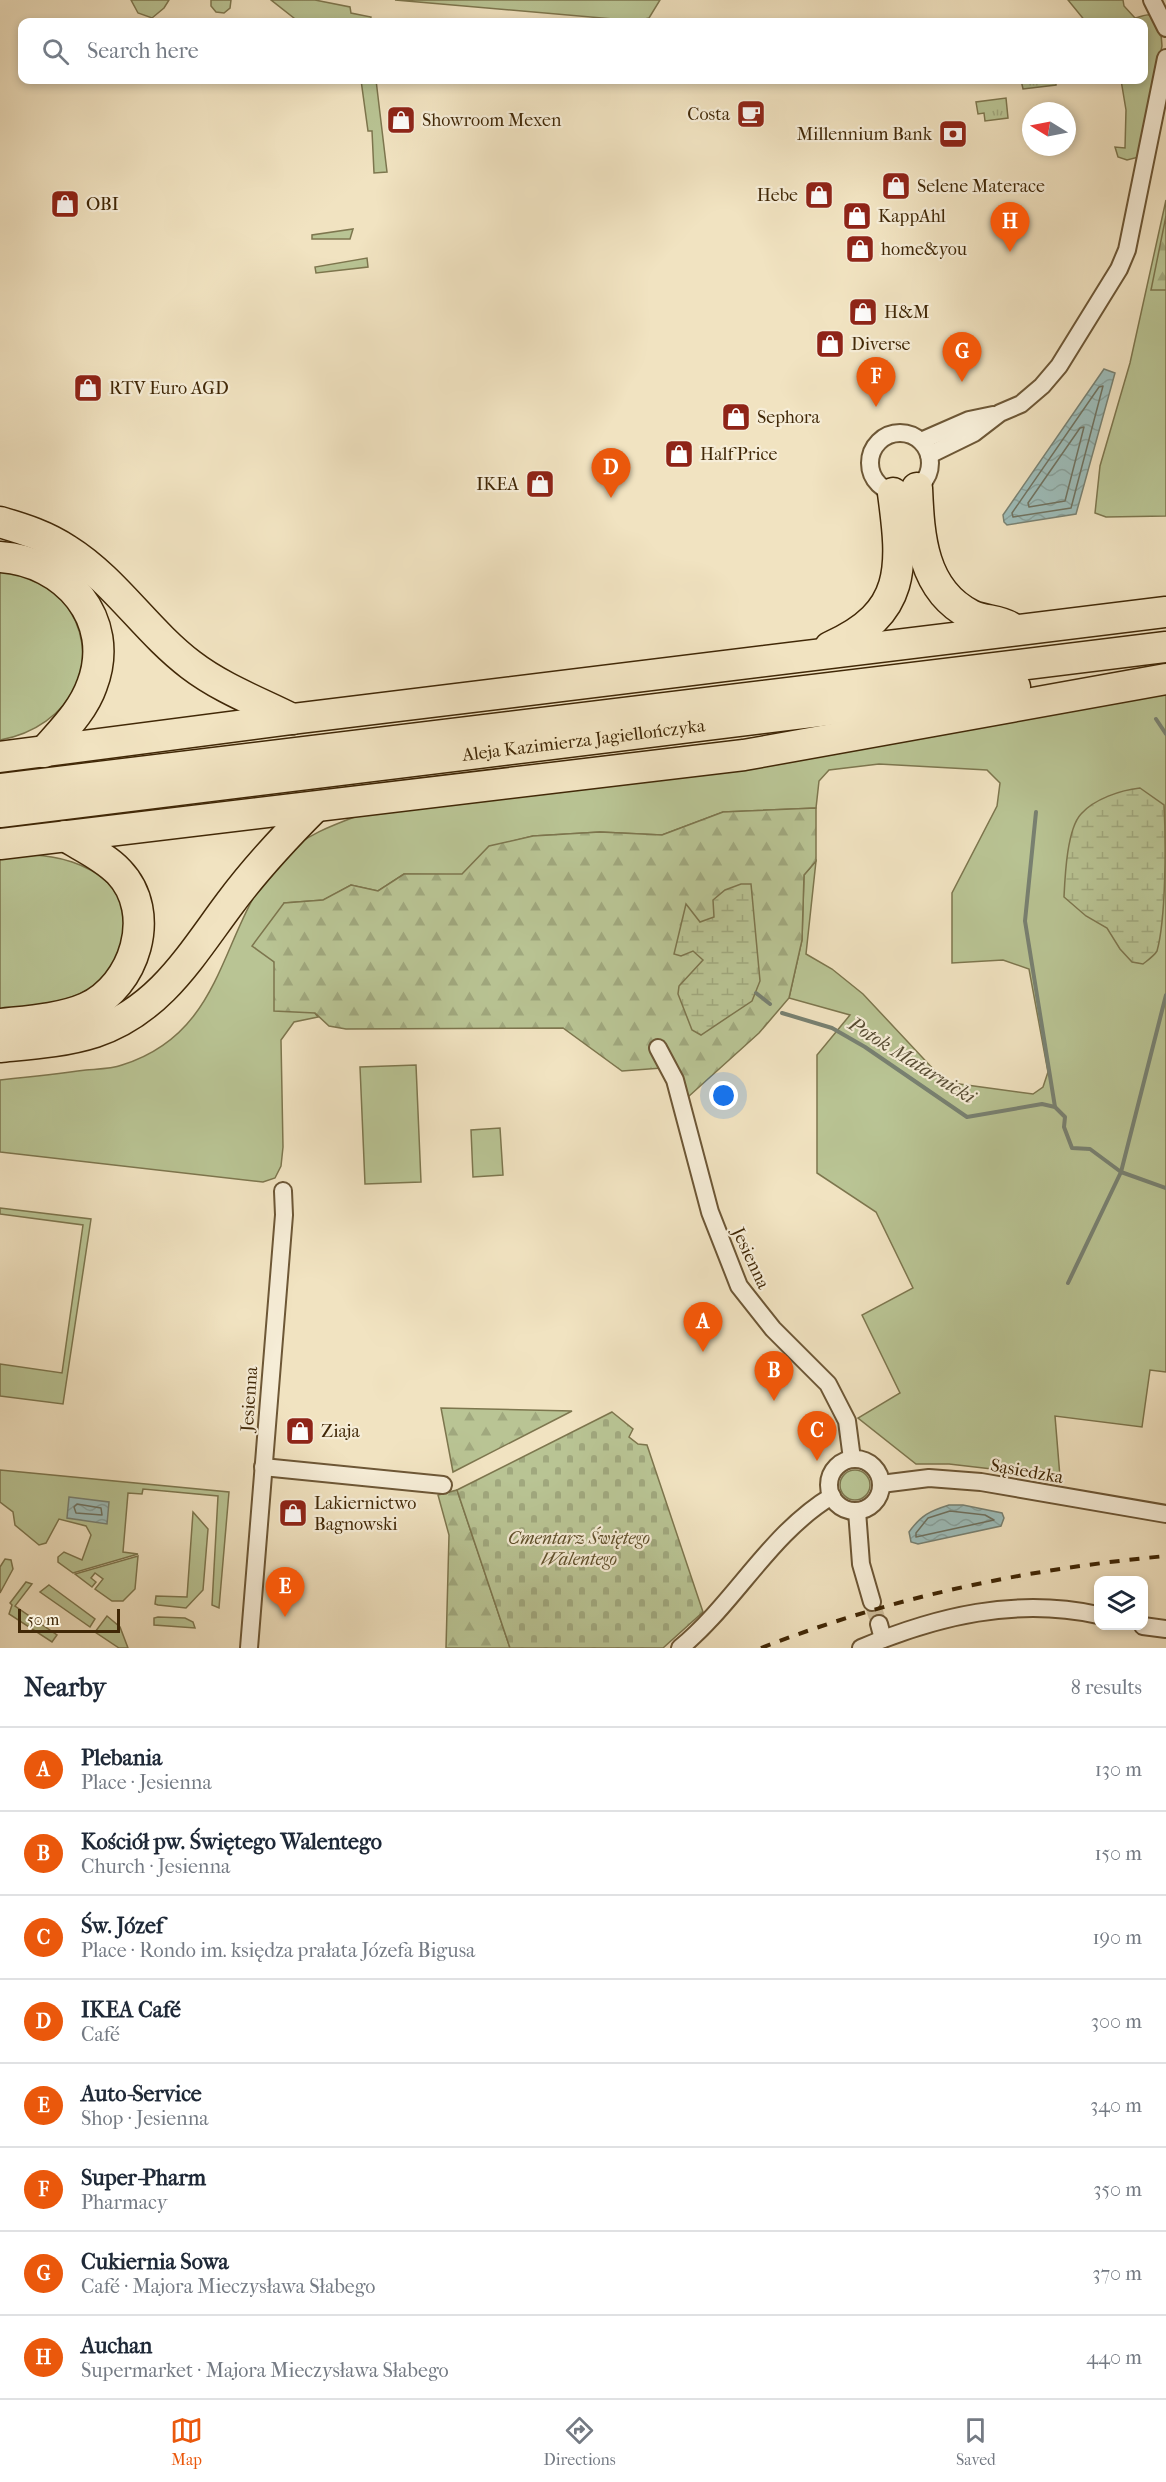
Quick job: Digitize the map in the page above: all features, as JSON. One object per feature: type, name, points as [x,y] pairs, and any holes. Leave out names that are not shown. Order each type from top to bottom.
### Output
[{"type":"highway","points":[[905,491],[921,547],[934,580],[955,605],[969,614],[1008,625],[1015,631]]},
{"type":"highway","points":[[820,656],[828,648],[854,637],[871,624],[887,603],[896,579],[905,491]]},
{"type":"highway","points":[[0,522],[25,529],[68,550],[89,566],[191,666],[219,683],[292,718]]},
{"type":"highway","points":[[0,557],[28,561],[59,576],[79,596],[94,628],[98,658],[93,683],[76,714],[44,752]]},
{"type":"highway","points":[[0,757],[292,718],[820,656],[1166,612]]},
{"type":"highway","name":"Aleja Kazimierza Jagiellończyka","points":[[0,789],[1166,647]]},
{"type":"highway","name":"Aleja Kazimierza Jagiellończyka","points":[[0,812],[1166,669]]},
{"type":"highway","points":[[0,844],[744,755],[1166,679]]},
{"type":"highway","points":[[0,1047],[61,1040],[94,1032],[142,1009],[171,982],[199,950],[260,865],[315,807]]},
{"type":"highway","points":[[0,1024],[69,1013],[86,1007],[105,997],[130,967],[139,927],[137,906],[131,888],[110,864],[65,836]]},
{"type":"street","points":[[1166,1],[1153,0],[1166,28]]},
{"type":"street","points":[[925,448],[928,474],[905,491],[878,484],[872,477],[871,454],[878,442],[890,434],[901,433],[925,448],[974,433],[1000,413],[1021,404],[1042,386],[1059,366],[1124,259],[1166,58]]},
{"type":"street","name":"Jesienna","points":[[658,1048],[675,1080],[710,1212],[739,1286],[773,1329],[828,1384],[847,1421],[852,1459]]},
{"type":"street","name":"Jesienna","points":[[249,1648],[284,1215],[283,1191]]},
{"type":"street","points":[[852,1459],[860,1459],[875,1468],[881,1484],[877,1499],[865,1509],[857,1511],[842,1507],[832,1496],[830,1480],[837,1466],[852,1459]]},
{"type":"street","points":[[263,1467],[443,1485]]},
{"type":"street","name":"Sąsiedzka","points":[[881,1484],[929,1478],[981,1482],[1166,1514]]},
{"type":"street","points":[[680,1648],[714,1615],[791,1528],[813,1508],[832,1496]]},
{"type":"street","points":[[857,1511],[861,1564],[872,1602]]},
{"type":"street","points":[[861,1648],[881,1631],[1005,1608],[1048,1608],[1094,1614]]},
{"type":"street","points":[[1148,1627],[1166,1629]]},
{"type":"green space","points":[[131,0],[169,0],[164,8],[152,18],[138,13]]},
{"type":"green space","points":[[211,0],[231,0],[230,8],[224,13],[216,12],[211,6]]},
{"type":"green space","points":[[271,0],[315,0],[350,7],[351,13],[371,17],[371,18],[294,18]]},
{"type":"green space","points":[[395,0],[660,0],[649,18],[602,18]]},
{"type":"green space","points":[[1068,0],[1123,0],[1124,6],[1135,18],[1083,18]]},
{"type":"green space","points":[[1149,15],[1158,24],[1162,46],[1139,157],[1127,160],[1118,157],[1115,147],[1125,148],[1126,110],[1122,84],[1148,84],[1148,18],[1135,18]]},
{"type":"green space","points":[[362,84],[376,84],[387,172],[374,173],[372,131],[368,131]]},
{"type":"green space","points":[[1022,84],[1056,84],[1056,85],[1023,89]]},
{"type":"green space","points":[[1006,98],[1008,118],[985,121],[984,113],[978,114],[976,102]]},
{"type":"green space","points":[[1166,200],[1166,516],[1106,517],[1095,513],[1100,466],[1130,363]]},
{"type":"green space","points":[[1166,216],[1166,290],[1151,290]]},
{"type":"green space","points":[[353,229],[350,239],[312,239],[312,235]]},
{"type":"green space","points":[[367,258],[368,267],[316,273],[315,267]]},
{"type":"green space","points":[[0,564],[31,570],[46,578],[75,621],[82,644],[82,666],[75,687],[63,706],[46,721],[25,733],[0,740]]},
{"type":"green space","points":[[1166,687],[1166,1372],[1150,1370],[1142,1427],[1055,1416],[1060,1477],[949,1464],[916,1464],[858,1418],[900,1393],[862,1315],[913,1288],[876,1212],[817,1173],[817,1055],[850,1015],[789,998],[802,940],[804,875],[816,861],[806,954],[832,969],[863,994],[936,1072],[952,1083],[1033,1094],[1043,1087],[1048,1072],[1029,969],[1003,960],[952,963],[952,893],[997,806],[1000,783],[987,770],[879,764],[829,770],[819,781],[816,808],[723,812],[662,835],[600,832],[533,836],[489,847],[462,875],[404,874],[378,891],[351,885],[324,900],[284,903],[274,962],[318,1017],[294,1022],[281,1040],[283,1147],[281,1166],[275,1178],[263,1182],[0,1152],[0,1080],[113,1067],[158,1049],[184,1027],[204,1001],[246,912],[263,883],[284,856],[303,841],[335,825],[368,812]]},
{"type":"green space","points":[[1140,788],[1164,805],[1165,839],[1164,900],[1160,937],[1157,951],[1143,964],[1132,962],[1120,949],[1107,928],[1086,916],[1064,897],[1066,865],[1076,821],[1086,809],[1108,796]]},
{"type":"green space","points":[[816,808],[816,861],[804,875],[802,940],[789,998],[759,1033],[688,1097],[662,1068],[622,1071],[563,1028],[346,1029],[329,1026],[315,1013],[274,1011],[274,962],[252,946],[284,903],[323,900],[351,885],[378,891],[404,874],[462,874],[489,846],[533,836],[600,832],[662,835],[723,812]]},
{"type":"green space","points":[[33,855],[72,862],[105,880],[116,893],[123,910],[124,929],[114,962],[105,976],[93,987],[59,1001],[0,1010],[0,858]]},
{"type":"green space","points":[[741,884],[751,884],[760,981],[752,1001],[701,1035],[692,1030],[678,994],[679,986],[703,960],[693,951],[681,956],[674,954],[686,904],[700,922],[714,917],[713,900],[725,890]]},
{"type":"green space","points":[[416,1065],[421,1182],[365,1184],[360,1067]]},
{"type":"green space","points":[[500,1128],[503,1175],[473,1177],[471,1130]]},
{"type":"green space","points":[[0,1208],[91,1219],[63,1404],[0,1396],[0,1364],[62,1373],[83,1225],[0,1214]]},
{"type":"green space","points":[[441,1408],[572,1411],[453,1472]]},
{"type":"green space","name":"Cmentarz Świętego Walentego","points":[[612,1412],[633,1429],[629,1437],[638,1444],[647,1445],[703,1612],[663,1648],[510,1648],[457,1490]]},
{"type":"green space","points":[[0,1470],[229,1492],[219,1608],[212,1605],[218,1496],[143,1489],[142,1494],[128,1493],[123,1552],[138,1554],[73,1573],[58,1562],[58,1557],[64,1552],[82,1560],[91,1535],[86,1526],[59,1519],[46,1543],[39,1545],[15,1525],[13,1512],[0,1502]]},
{"type":"green space","points":[[855,1470],[866,1474],[870,1485],[866,1496],[855,1500],[844,1496],[840,1485],[844,1474]]},
{"type":"green space","points":[[457,1490],[510,1648],[446,1648],[449,1535],[438,1495]]},
{"type":"green space","points":[[193,1512],[208,1529],[203,1590],[186,1608],[155,1604],[156,1596],[187,1597]]},
{"type":"green space","points":[[138,1556],[135,1589],[123,1601],[112,1601],[95,1589],[103,1579],[95,1573],[91,1578],[96,1582],[92,1587],[75,1574]]},
{"type":"green space","points":[[5,1559],[11,1560],[13,1569],[0,1593],[0,1567]]},
{"type":"green space","points":[[26,1582],[32,1584],[15,1606],[57,1635],[52,1642],[9,1614],[12,1605],[10,1603]]},
{"type":"green space","points":[[49,1585],[95,1619],[90,1627],[40,1592]]},
{"type":"green space","points":[[107,1616],[120,1627],[128,1648],[119,1648],[95,1632]]},
{"type":"green space","points":[[154,1618],[185,1618],[193,1622],[195,1628],[154,1625]]},
{"type":"water","points":[[1104,369],[1115,373],[1076,514],[1007,525],[1003,515]]},
{"type":"water","points":[[69,1497],[109,1502],[107,1524],[67,1518]]},
{"type":"water","points":[[949,1505],[963,1505],[1002,1513],[1004,1518],[1001,1526],[918,1544],[911,1542],[909,1532],[918,1521],[931,1512]]},
{"type":"waterway","points":[[1156,719],[1166,734]]},
{"type":"waterway","points":[[1036,812],[1025,921],[1055,1107]]},
{"type":"waterway","name":"Potok Matarnicki","points":[[756,993],[770,1004]]},
{"type":"waterway","points":[[1068,1283],[1121,1172],[1166,995]]},
{"type":"waterway","name":"Potok Matarnicki","points":[[782,1013],[832,1028],[865,1047],[967,1117],[1042,1104],[1055,1107],[1065,1117],[1064,1127],[1072,1148],[1090,1149],[1121,1172],[1166,1188]]},
{"type":"tunnel","points":[[872,1602],[879,1624]]},
{"type":"railway","points":[[761,1648],[860,1614],[960,1588],[1062,1569],[1166,1556]]},
{"type":"place","name":"Costa","points":[[751,114]]},
{"type":"place","name":"Showroom Mexen","points":[[401,120]]},
{"type":"place","name":"Millennium Bank","points":[[953,134]]},
{"type":"place","name":"Selene Materace","points":[[896,186]]},
{"type":"place","name":"Hebe","points":[[819,195]]},
{"type":"place","name":"OBI","points":[[65,204]]},
{"type":"place","name":"KappAhl","points":[[857,216]]},
{"type":"place","name":"home&you","points":[[860,249]]},
{"type":"place","name":"Auchan","points":[[1010,252]]},
{"type":"place","name":"H&M","points":[[863,312]]},
{"type":"place","name":"Diverse","points":[[830,344]]},
{"type":"place","name":"Cukiernia Sowa","points":[[962,382]]},
{"type":"place","name":"RTV Euro AGD","points":[[88,388]]},
{"type":"place","name":"Super-Pharm","points":[[876,407]]},
{"type":"place","name":"Sephora","points":[[736,417]]},
{"type":"place","name":"HalfPrice","points":[[679,454]]},
{"type":"place","name":"IKEA","points":[[540,484]]},
{"type":"place","name":"IKEA Café","points":[[611,498]]},
{"type":"place","name":"Plebania","points":[[703,1352]]},
{"type":"place","name":"Kościół pw. Świętego Walentego","points":[[774,1401]]},
{"type":"place","name":"Ziaja","points":[[300,1431]]},
{"type":"place","name":"Św. Józef","points":[[817,1461]]},
{"type":"place","name":"Lakiernictwo Bagnowski","points":[[293,1513]]},
{"type":"place","name":"Auto-Service","points":[[285,1617]]}]
